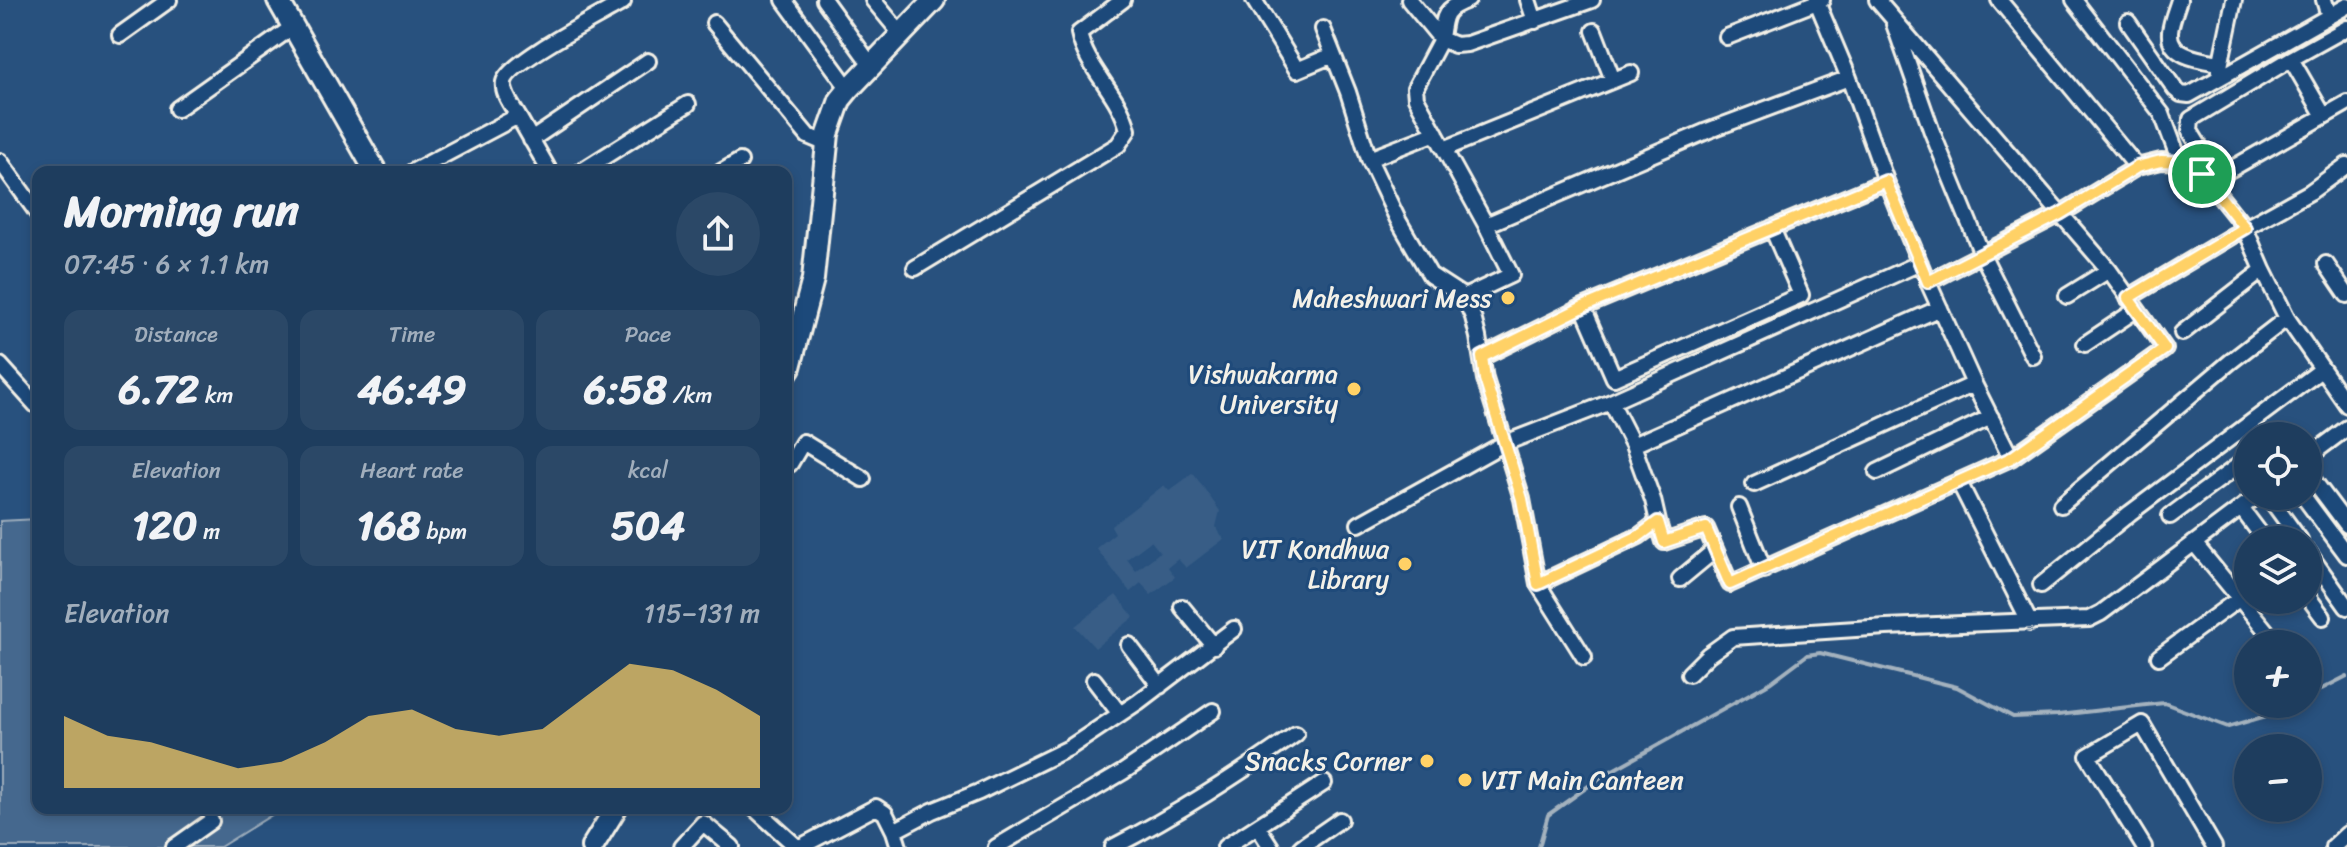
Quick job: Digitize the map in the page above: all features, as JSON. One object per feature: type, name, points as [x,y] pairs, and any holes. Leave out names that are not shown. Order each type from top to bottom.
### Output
[{"type":"street","points":[[120,35],[169,0]]},
{"type":"street","points":[[278,0],[373,166]]},
{"type":"street","points":[[784,0],[849,89]]},
{"type":"street","points":[[824,0],[871,65]]},
{"type":"street","points":[[873,0],[901,34]]},
{"type":"street","points":[[792,351],[813,279],[827,144],[833,117],[849,89],[934,0]]},
{"type":"street","points":[[915,268],[1118,145],[1128,130],[1125,115],[1082,49],[1079,33],[1123,0]]},
{"type":"street","points":[[1254,0],[1297,70],[1333,55]]},
{"type":"street","points":[[1409,0],[1441,39],[1455,45],[1467,44],[1535,21],[1572,3],[1592,0]]},
{"type":"street","points":[[1464,297],[1511,275],[1416,98],[1415,88],[1441,39],[1444,16],[1452,6],[1468,0]]},
{"type":"street","points":[[1528,0],[1535,21]]},
{"type":"street","points":[[1611,402],[1633,445],[1664,542],[1706,528],[1730,584],[2011,458],[2165,349],[2109,270],[1877,0]]},
{"type":"street","points":[[1999,0],[2137,167]]},
{"type":"street","points":[[2074,0],[2162,114],[2180,162]]},
{"type":"street","points":[[2179,0],[2170,33],[2172,43],[2188,58],[2220,63]]},
{"type":"street","points":[[2218,79],[2234,0]]},
{"type":"street","points":[[2324,0],[2329,16]]},
{"type":"street","points":[[1727,37],[1819,1],[1920,263],[2011,458]]},
{"type":"street","points":[[546,166],[518,116],[504,87],[504,79],[529,57],[623,2]]},
{"type":"street","points":[[2128,22],[2181,94],[2189,95],[2347,6]]},
{"type":"street","points":[[1891,16],[1932,132],[1982,254],[2033,356]]},
{"type":"street","points":[[714,23],[808,136],[827,144]]},
{"type":"street","points":[[177,109],[294,26]]},
{"type":"street","points":[[1323,29],[1348,92],[1369,159],[1398,220],[1430,275],[1464,297],[1473,317],[1485,379],[1522,499],[1538,584],[1584,657]]},
{"type":"street","points":[[1594,31],[1613,80]]},
{"type":"street","points":[[2345,34],[2291,59],[2191,119],[2190,131],[2217,175],[2347,103]]},
{"type":"street","points":[[2291,59],[2324,116]]},
{"type":"street","points":[[531,140],[648,61]]},
{"type":"street","points":[[1444,149],[1631,73]]},
{"type":"street","points":[[1486,225],[1707,131],[1849,78]]},
{"type":"street","points":[[590,166],[688,104]]},
{"type":"street","points":[[423,166],[518,116]]},
{"type":"street","points":[[1369,159],[1436,133]]},
{"type":"street","points":[[0,161],[32,206]]},
{"type":"street","points":[[731,166],[740,161]]},
{"type":"street","points":[[1928,282],[2060,214],[2137,167],[2161,161],[2184,162],[2202,174],[2245,228],[2287,318],[2347,405]]},
{"type":"street","points":[[2085,344],[2132,304],[2245,228],[2310,192],[2347,165]]},
{"type":"street","points":[[1482,357],[1583,307],[1886,181]]},
{"type":"street","points":[[1583,307],[1614,378],[1801,295],[1772,228]]},
{"type":"street","points":[[1359,524],[1505,443],[1611,402],[1920,263]]},
{"type":"street","points":[[2326,264],[2347,295]]},
{"type":"street","points":[[2067,296],[2109,270]]},
{"type":"street","points":[[2182,333],[2263,270]]},
{"type":"street","points":[[1633,445],[1940,308]]},
{"type":"street","points":[[2061,505],[2230,362],[2287,318]]},
{"type":"street","points":[[0,365],[32,401]]},
{"type":"street","points":[[2041,585],[2130,513],[2321,370]]},
{"type":"street","points":[[1754,484],[1974,384]]},
{"type":"street","points":[[1877,472],[1991,417]]},
{"type":"street","points":[[2322,447],[2347,428]]},
{"type":"street","points":[[792,461],[803,442],[863,479]]},
{"type":"street","points":[[2170,516],[2234,469]]},
{"type":"street","points":[[1959,482],[2030,623]]},
{"type":"street","points":[[2322,490],[2345,519]]},
{"type":"street","points":[[1739,507],[1764,570]]},
{"type":"street","points":[[1689,674],[1733,637],[1886,627],[2030,623],[2095,617],[2238,510]]},
{"type":"street","points":[[2313,510],[2347,555]]},
{"type":"street","points":[[1538,584],[1639,536],[1658,522]]},
{"type":"street","points":[[2194,543],[2234,591]]},
{"type":"street","points":[[1680,579],[1715,550]]},
{"type":"street","points":[[2322,572],[2347,607]]},
{"type":"street","points":[[2159,657],[2234,602]]},
{"type":"street","points":[[1182,607],[1214,646]]},
{"type":"street","points":[[2253,614],[2266,630]]},
{"type":"street","points":[[894,831],[1069,748],[1160,686],[1234,629]]},
{"type":"street","points":[[1129,645],[1160,686]]},
{"type":"street","points":[[1094,680],[1120,714]]},
{"type":"street","points":[[996,847],[1123,772],[1213,711]]},
{"type":"street","points":[[2144,847],[2088,756],[2142,724],[2214,847]]},
{"type":"street","points":[[1113,847],[1165,821],[1296,734]]},
{"type":"street","points":[[1225,847],[1324,783]]},
{"type":"street","points":[[761,814],[798,847],[876,807],[885,813],[899,847]]},
{"type":"street","points":[[599,845],[613,814]]},
{"type":"street","points":[[1301,847],[1340,820]]},
{"type":"street","points":[[174,847],[211,821]]},
{"type":"street","points":[[681,847],[703,823],[732,847]]},
{"type":"street","points":[[1258,827],[1271,847]]},
{"type":"street","points":[[2333,847],[2347,834]]},
{"type":"shaded area","points":[[1193,473],[1220,511],[1216,527],[1224,539],[1186,568],[1178,559],[1168,567],[1175,577],[1151,595],[1141,583],[1130,592],[1096,548],[1115,533],[1111,526],[1164,485],[1169,491]],"holes":[[[1151,541],[1160,552],[1136,571],[1127,559]]]},
{"type":"shaded area","points":[[32,519],[32,814],[273,814],[220,847],[0,847],[0,521]]},
{"type":"shaded area","points":[[1116,595],[1134,617],[1095,648],[1075,626]]},
{"type":"waterway","points":[[1539,847],[1548,815],[1604,775],[1771,682],[1807,655],[1820,653],[1957,687],[2013,717],[2164,703],[2228,727],[2259,718]]},
{"type":"waterway","points":[[2322,689],[2347,676]]},
{"type":"place","name":"Maheshwari Mess","points":[[1508,298]]},
{"type":"place","name":"Vishwakarma University","points":[[1354,389]]},
{"type":"place","name":"VIT Kondhwa Library","points":[[1405,564]]},
{"type":"place","name":"Snacks Corner","points":[[1427,761]]},
{"type":"place","name":"VIT Main Canteen","points":[[1465,780]]},
{"type":"route","points":[[2161,161],[2184,162],[2202,174],[2245,228],[2128,298],[2165,349],[2011,458],[1730,584],[1706,528],[1664,542],[1658,522],[1639,536],[1538,584],[1522,499],[1485,379],[1482,357],[1583,307],[1886,181],[1928,282],[2060,214],[2137,167],[2161,161]]}]
